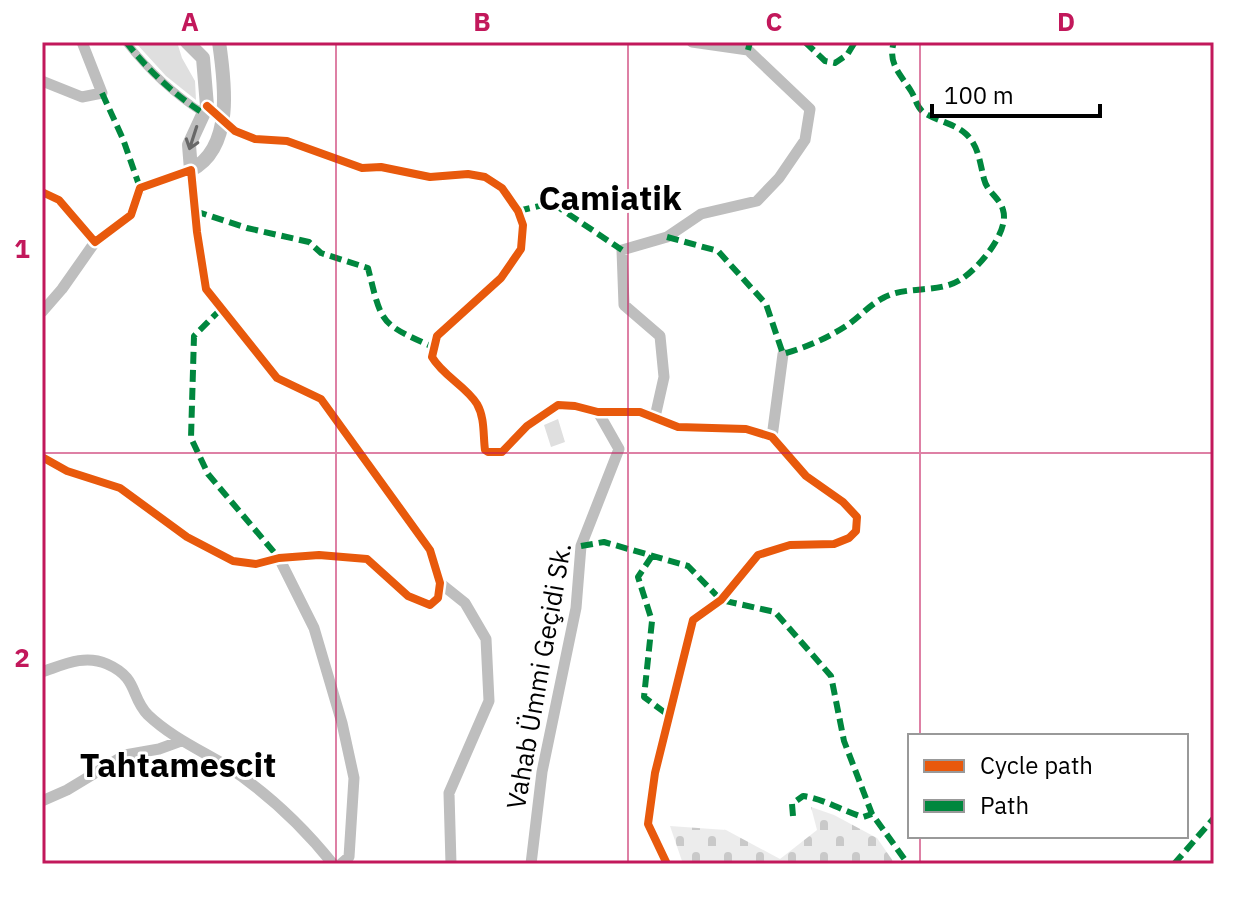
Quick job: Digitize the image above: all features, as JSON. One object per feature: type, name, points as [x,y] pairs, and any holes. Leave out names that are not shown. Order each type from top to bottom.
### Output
[{"type":"street","points":[[42,81],[82,97],[102,93],[82,42]]},
{"type":"street","points":[[126,42],[149,71],[166,86],[255,139],[287,141],[362,168],[381,167],[430,177],[468,174],[494,181],[502,188],[518,211],[523,225],[521,249],[501,278],[437,336],[432,357],[476,403],[482,421],[485,450],[492,454],[502,452],[527,426],[558,405],[598,412],[640,412],[678,427],[746,429],[772,437],[806,476],[843,502],[857,517],[856,531],[849,538],[834,544],[790,545],[758,555],[721,600],[693,620],[655,773],[648,824],[667,864]]},
{"type":"street","points":[[42,457],[67,471],[120,488],[187,537],[233,561],[256,564],[279,558],[319,555],[367,559],[408,596],[430,605],[438,598],[440,583],[430,550],[321,399],[277,378],[206,289],[189,145],[205,110],[203,58],[187,42]]},
{"type":"street","points":[[42,312],[95,242],[131,215],[140,188],[206,163],[225,123],[219,42]]},
{"type":"street","points":[[655,417],[664,377],[660,336],[624,305],[622,250],[667,237],[701,214],[757,201],[779,178],[805,140],[810,109],[748,50],[692,42]]},
{"type":"street","points":[[42,192],[59,200],[95,242]]},
{"type":"street","points":[[772,437],[783,354]]},
{"type":"street","name":"Vahab Ümmi Geçidi Sk.","points":[[531,864],[542,772],[576,608],[581,546],[619,449],[598,412]]},
{"type":"street","points":[[279,558],[314,628],[342,723],[354,778],[349,857],[341,864]]},
{"type":"street","points":[[440,583],[465,603],[486,639],[489,701],[449,793],[451,864]]},
{"type":"street","points":[[42,672],[73,660],[106,663],[130,679],[145,712],[181,741],[226,766],[271,799],[304,827],[333,864]]},
{"type":"street","points":[[42,801],[67,790],[125,755],[159,749],[181,741]]},
{"type":"green space","points":[[811,807],[834,815],[877,838],[895,864],[683,864],[670,826],[726,830],[780,859],[817,830]]},
{"type":"building","points":[[135,42],[177,42],[195,81],[196,100],[166,76]]},
{"type":"building","points":[[558,419],[565,442],[551,447],[544,425]]},
{"type":"marked path","points":[[126,42],[162,81],[203,113]]},
{"type":"marked path","points":[[748,50],[750,42]]},
{"type":"marked path","points":[[805,42],[825,61],[835,63],[847,55],[855,42]]},
{"type":"marked path","points":[[667,237],[718,251],[766,304],[783,354],[833,334],[892,294],[942,287],[967,275],[997,239],[1002,229],[1003,210],[986,184],[970,139],[961,130],[928,115],[919,107],[894,63],[894,42]]},
{"type":"marked path","points":[[102,93],[123,139],[140,188]]},
{"type":"marked path","points":[[518,211],[552,203],[622,250]]},
{"type":"marked path","points":[[195,211],[247,228],[309,242],[321,253],[368,268],[376,301],[386,320],[402,332],[433,347]]},
{"type":"marked path","points":[[221,309],[194,336],[191,438],[208,474],[279,558]]},
{"type":"marked path","points":[[581,546],[604,542],[688,566],[721,600],[775,612],[831,676],[844,741],[872,814],[908,864]]},
{"type":"marked path","points":[[652,556],[638,577],[652,621],[644,697],[668,715]]},
{"type":"marked path","points":[[793,816],[792,804],[803,796],[863,817],[872,814]]},
{"type":"marked path","points":[[1174,864],[1214,818]]},
{"type":"cycle path","points":[[207,106],[235,131],[255,139],[287,141],[362,168],[381,167],[430,177],[468,174],[485,177],[502,188],[518,211],[523,225],[521,249],[501,278],[437,336],[432,357],[480,409],[485,450],[488,452],[502,452],[527,426],[558,405],[598,412],[640,412],[678,427],[746,429],[772,437],[806,476],[843,502],[857,517],[856,531],[849,538],[834,544],[790,545],[758,555],[721,600],[693,620],[655,773],[648,824],[667,864]]},
{"type":"cycle path","points":[[42,192],[59,200],[95,242],[131,215],[140,188],[191,170],[206,289],[277,378],[321,399],[430,550],[440,583],[438,598],[430,605],[408,596],[367,559],[319,555],[279,558],[256,564],[233,561],[187,537],[120,488],[67,471],[42,457]]},
{"type":"district","name":"Camiatik","points":[[610,198]]},
{"type":"district","name":"Tahtamescit","points":[[178,765]]}]
